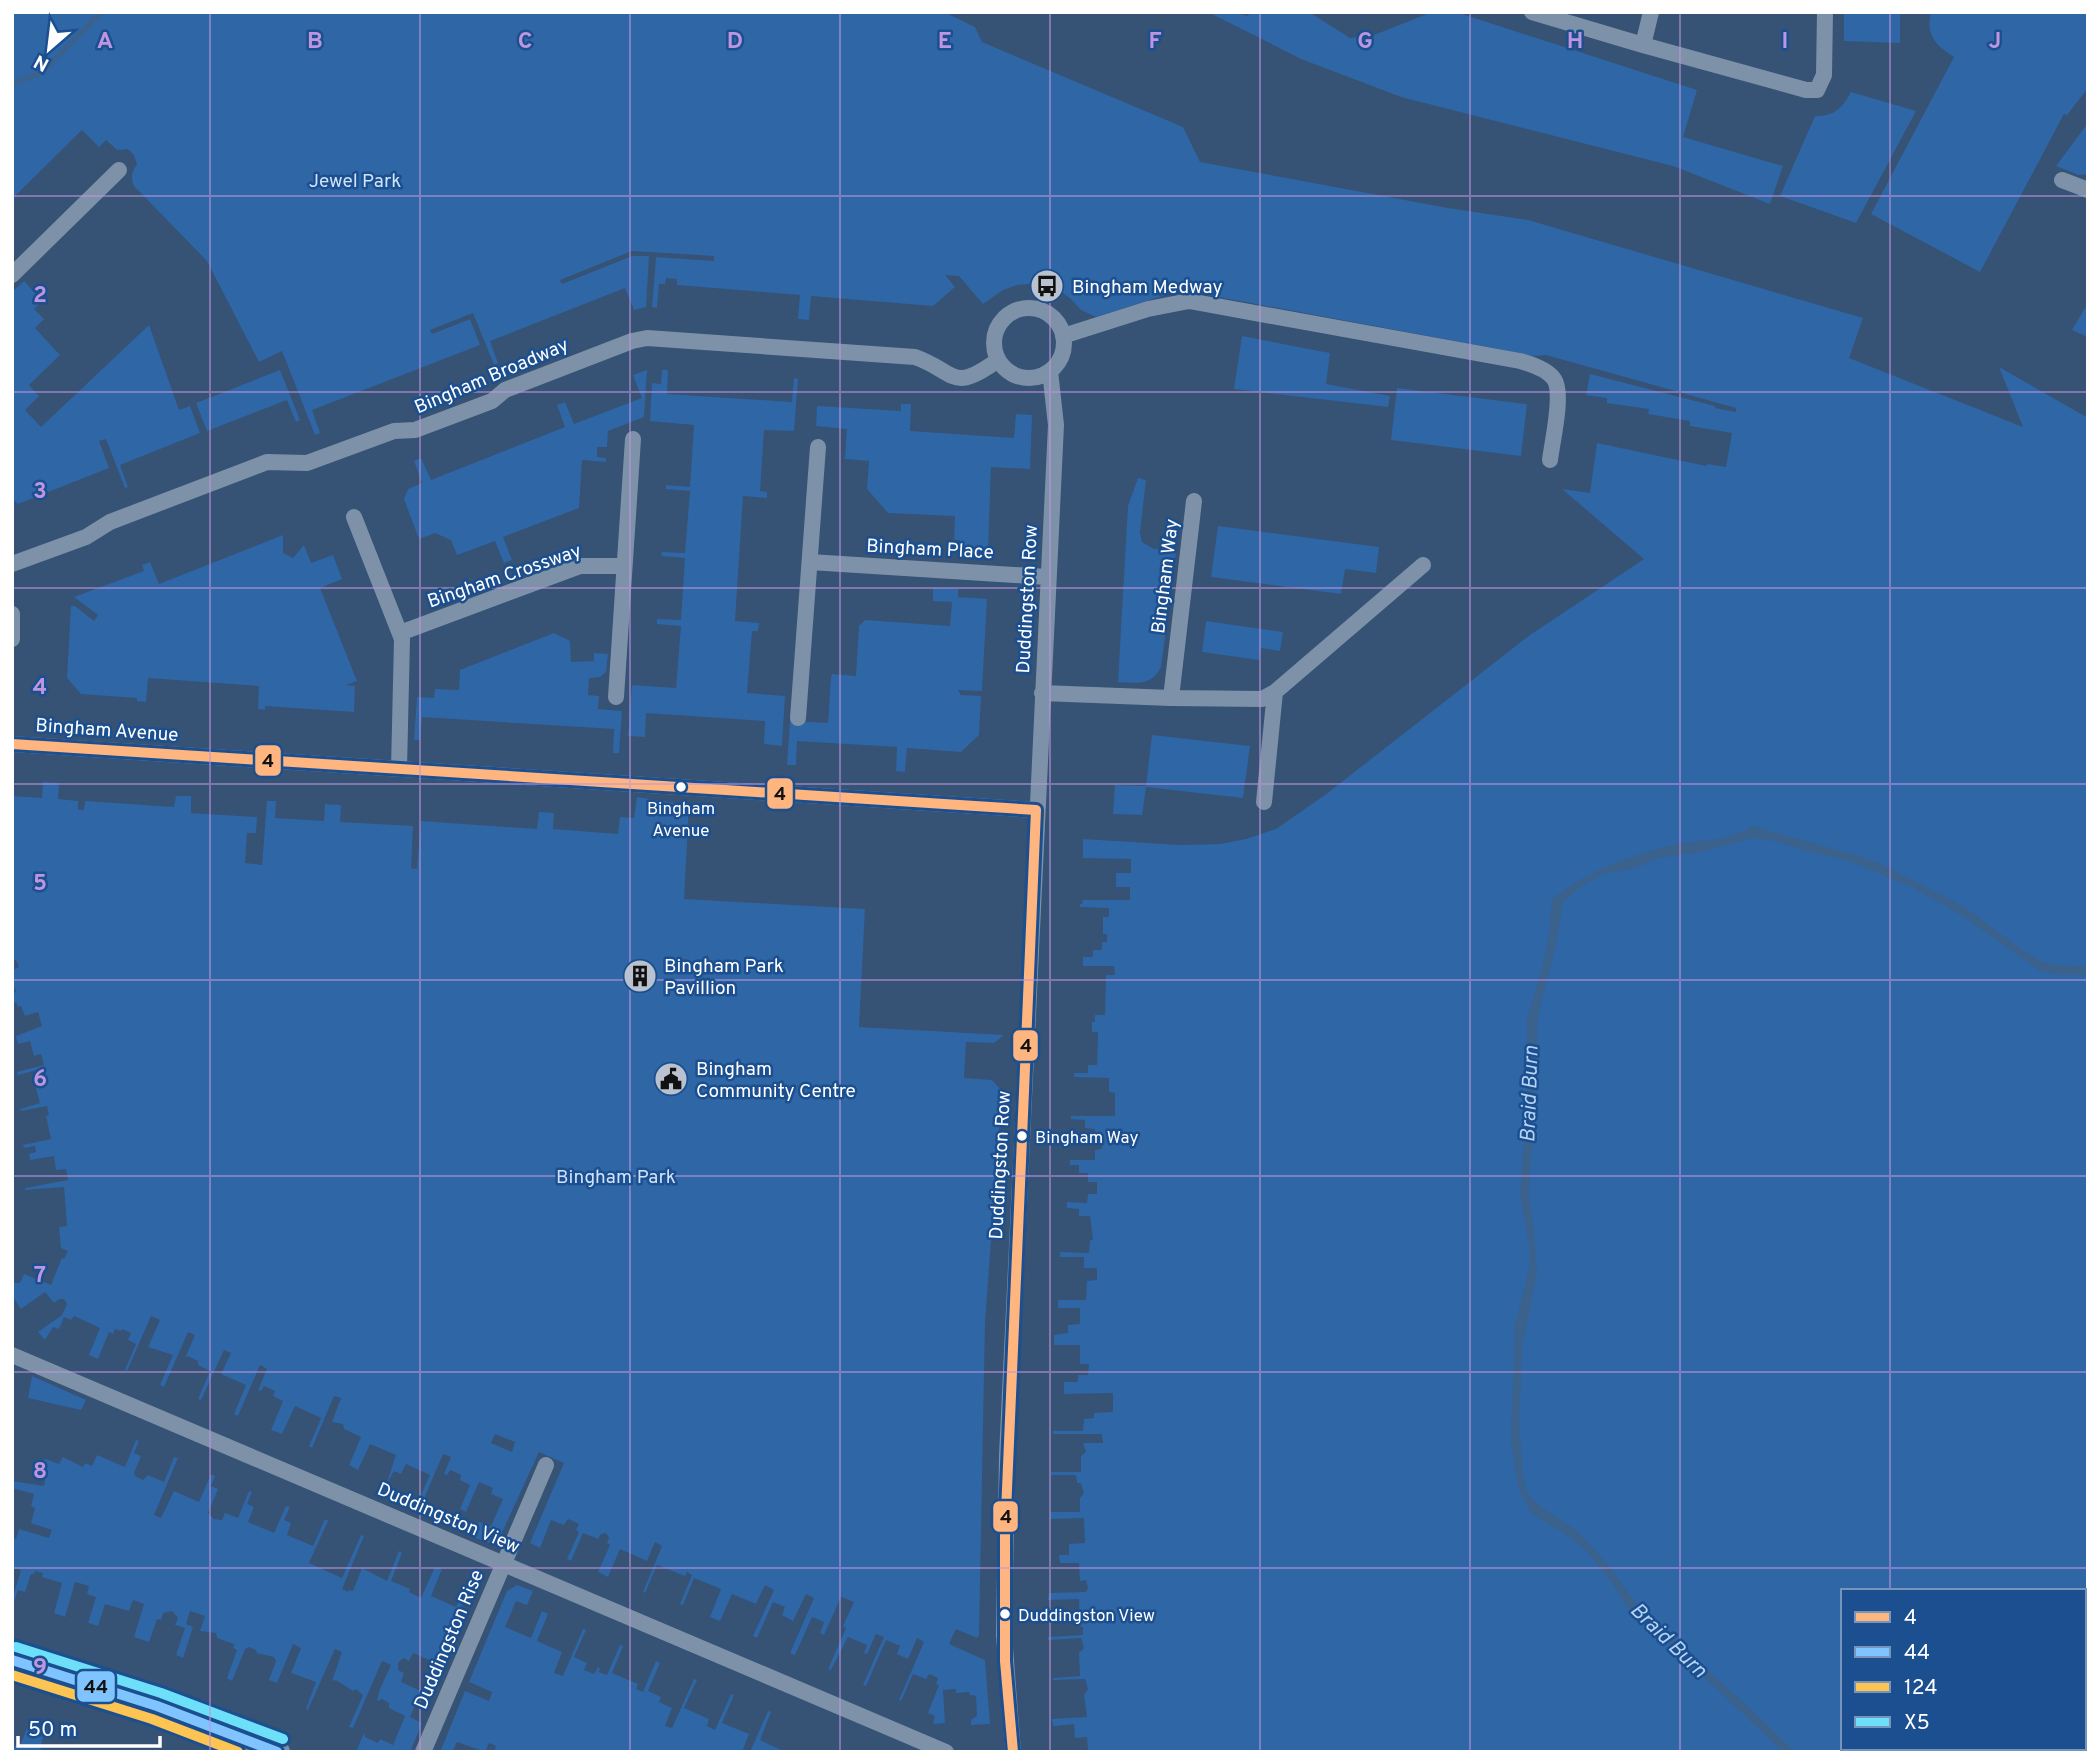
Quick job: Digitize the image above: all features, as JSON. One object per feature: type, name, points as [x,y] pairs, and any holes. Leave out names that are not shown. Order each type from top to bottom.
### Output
[{"type":"main road","points":[[12,1660],[157,1706],[262,1749]]},
{"type":"street","points":[[1532,12],[1795,88],[1816,90],[1824,75],[1825,12]]},
{"type":"street","points":[[1643,45],[1651,12]]},
{"type":"street","points":[[12,275],[119,170]]},
{"type":"street","points":[[2062,180],[2088,190]]},
{"type":"street","points":[[1063,336],[1148,309],[1189,301],[1520,361],[1544,371],[1555,379],[1557,385],[1558,397],[1550,460]]},
{"type":"street","points":[[1038,310],[1055,320],[1063,336],[1062,356],[1050,372],[1022,378],[1012,374],[998,360],[994,343],[999,326],[1011,313],[1038,310]]},
{"type":"street","name":"Bingham Broadway","points":[[12,564],[86,537],[110,522],[267,462],[307,463],[394,430],[415,430],[492,401],[505,390],[638,339],[915,357],[951,376],[962,378],[978,374],[998,360]]},
{"type":"street","name":"Duddingston Row","points":[[1013,1752],[1005,1670],[1003,1580],[1036,810],[1056,425],[1050,372]]},
{"type":"street","points":[[616,697],[633,439]]},
{"type":"street","points":[[797,718],[818,447]]},
{"type":"street","name":"Bingham Way","points":[[1171,698],[1194,501]]},
{"type":"street","points":[[354,517],[402,639],[399,769]]},
{"type":"street","name":"Bingham Place","points":[[810,562],[1047,577]]},
{"type":"street","points":[[1042,693],[1262,699],[1275,692],[1423,565]]},
{"type":"street","name":"Bingham Crossway","points":[[400,633],[580,566],[624,566]]},
{"type":"street","points":[[12,614],[12,639]]},
{"type":"street","points":[[1264,802],[1275,692]]},
{"type":"street","name":"Bingham Avenue","points":[[12,744],[1036,810]]},
{"type":"street","name":"Duddingston View","points":[[12,1355],[946,1752]]},
{"type":"street","name":"Duddingston Rise","points":[[423,1752],[546,1465]]},
{"type":"green space","name":"Jewel Park","points":[[12,12],[944,12],[975,27],[982,42],[1183,127],[1200,162],[1448,208],[1528,220],[1863,318],[1849,358],[2023,427],[1999,367],[2088,418],[2088,1752],[1086,1752],[1087,1737],[1075,1738],[1074,1724],[1053,1726],[1052,1719],[1087,1717],[1084,1695],[1088,1689],[1085,1679],[1053,1680],[1080,1676],[1079,1653],[1084,1648],[1081,1638],[1048,1640],[1048,1637],[1083,1635],[1079,1599],[1048,1600],[1049,1593],[1086,1592],[1088,1588],[1086,1580],[1080,1581],[1079,1563],[1060,1563],[1059,1555],[1069,1555],[1069,1544],[1085,1543],[1084,1518],[1050,1519],[1050,1512],[1080,1512],[1080,1498],[1084,1493],[1081,1483],[1077,1483],[1076,1475],[1051,1475],[1051,1472],[1081,1472],[1081,1456],[1086,1452],[1083,1443],[1103,1443],[1102,1434],[1053,1434],[1053,1431],[1083,1431],[1084,1419],[1094,1418],[1094,1413],[1113,1412],[1113,1393],[1064,1394],[1064,1382],[1078,1382],[1078,1375],[1088,1375],[1089,1364],[1080,1364],[1080,1345],[1054,1345],[1054,1335],[1068,1333],[1068,1325],[1080,1324],[1080,1308],[1058,1308],[1058,1300],[1086,1300],[1087,1281],[1097,1280],[1097,1268],[1084,1268],[1084,1257],[1060,1257],[1060,1252],[1089,1253],[1090,1240],[1093,1240],[1090,1216],[1079,1216],[1079,1209],[1067,1208],[1067,1202],[1087,1203],[1088,1194],[1097,1194],[1097,1182],[1088,1182],[1088,1173],[1079,1173],[1079,1165],[1070,1165],[1070,1160],[1095,1160],[1095,1150],[1102,1149],[1102,1139],[1095,1139],[1095,1129],[1085,1128],[1085,1120],[1071,1119],[1071,1116],[1115,1116],[1115,1093],[1109,1092],[1109,1078],[1074,1077],[1074,1073],[1088,1073],[1088,1065],[1097,1065],[1098,1032],[1092,1032],[1092,1022],[1095,1022],[1095,1015],[1105,1015],[1106,975],[1115,975],[1114,966],[1083,966],[1083,957],[1093,957],[1093,950],[1102,950],[1102,942],[1107,942],[1107,934],[1103,934],[1103,917],[1109,917],[1109,908],[1080,907],[1080,904],[1083,900],[1130,900],[1130,887],[1116,887],[1116,873],[1131,873],[1131,859],[1083,858],[1083,839],[1180,845],[1220,844],[1276,829],[1325,795],[1530,635],[1644,559],[1562,489],[1590,493],[1597,443],[1706,466],[1726,467],[1732,433],[1690,426],[1690,421],[1648,414],[1649,409],[1607,403],[1607,398],[1586,395],[1590,374],[1715,408],[1736,412],[1736,408],[1546,355],[1535,356],[1181,290],[1096,317],[1081,310],[1052,285],[1017,285],[1003,290],[983,304],[959,276],[945,275],[955,287],[933,306],[811,296],[809,320],[798,319],[800,295],[677,285],[677,279],[666,278],[665,284],[659,284],[657,308],[652,307],[656,257],[714,261],[714,256],[632,251],[560,280],[562,284],[632,256],[649,256],[646,307],[634,310],[625,288],[490,341],[498,363],[494,365],[473,313],[430,330],[432,334],[470,319],[480,345],[312,410],[320,433],[315,435],[282,351],[259,362],[207,261],[134,186],[132,175],[137,164],[134,155],[128,149],[117,150],[106,140],[99,147],[82,130],[12,199]]},
{"type":"green space","points":[[1208,12],[1234,12],[1247,16],[1252,12],[1309,12],[1350,38],[1374,35],[1432,12],[1456,12],[1697,90],[1683,137],[1783,166],[1770,204],[1673,166],[1401,97],[1301,59]]},
{"type":"green space","points":[[1844,12],[1900,12],[1900,43],[1844,41]]},
{"type":"green space","points":[[1931,12],[2088,12],[2088,88],[2067,115],[2064,114],[1980,272],[1871,214],[1954,57],[1934,39],[1930,27]]},
{"type":"green space","points":[[1851,92],[1916,111],[1856,223],[1780,196],[1815,116],[1827,115],[1837,110]]},
{"type":"green space","points":[[2088,123],[2088,174],[2079,175],[2056,166]]},
{"type":"green space","points":[[24,281],[42,301],[34,309],[44,319],[35,328],[60,355],[29,385],[39,396],[25,410],[41,427],[149,325],[179,410],[190,406],[200,433],[120,465],[128,487],[125,488],[106,439],[99,441],[109,468],[18,504],[12,498],[12,292]]},
{"type":"green space","points":[[2088,303],[2088,337],[2072,330]]},
{"type":"green space","points":[[1242,336],[1330,353],[1326,384],[1390,396],[1388,407],[1234,389]]},
{"type":"green space","points":[[280,370],[300,420],[296,422],[287,400],[207,431],[196,403]]},
{"type":"green space","points":[[647,370],[644,417],[608,431],[607,447],[597,447],[597,457],[606,458],[606,462],[582,460],[579,508],[503,537],[512,560],[504,563],[495,541],[457,555],[451,540],[435,533],[419,539],[404,499],[408,489],[422,483],[414,461],[421,458],[431,480],[565,427],[557,405],[565,402],[574,424],[642,398],[633,375]]},
{"type":"green space","points":[[662,370],[668,370],[667,394],[792,402],[794,378],[798,379],[794,431],[764,430],[760,491],[767,492],[767,498],[743,496],[735,621],[759,623],[758,631],[752,631],[747,693],[785,696],[782,746],[764,744],[765,721],[646,713],[645,737],[628,736],[632,685],[676,688],[681,626],[657,624],[657,619],[681,620],[685,558],[661,556],[662,552],[685,553],[690,491],[666,489],[666,485],[690,487],[694,425],[650,421],[652,383],[661,384]]},
{"type":"green space","points":[[1397,388],[1527,404],[1521,456],[1391,440]]},
{"type":"green space","points":[[901,404],[911,404],[910,431],[1014,438],[1016,414],[1032,415],[1030,469],[991,467],[988,551],[960,550],[960,540],[954,540],[955,516],[888,513],[867,489],[869,461],[845,459],[847,429],[816,426],[817,406],[901,411]]},
{"type":"green space","points":[[1138,478],[1146,480],[1140,532],[1142,542],[1154,549],[1176,552],[1161,667],[1153,678],[1138,683],[1118,682],[1128,506]]},
{"type":"green space","points":[[1218,526],[1379,547],[1376,573],[1345,569],[1341,594],[1211,577]]},
{"type":"green space","points":[[283,535],[283,553],[293,558],[304,545],[311,563],[333,555],[342,579],[320,588],[357,681],[346,685],[355,686],[354,712],[265,706],[265,710],[258,709],[259,686],[148,678],[146,702],[137,701],[137,698],[81,694],[67,678],[71,606],[75,606],[94,621],[98,615],[74,597],[144,571],[142,565],[150,562],[159,584]]},
{"type":"green space","points":[[933,588],[958,589],[958,597],[987,599],[982,691],[958,690],[961,695],[981,696],[979,735],[961,752],[907,748],[905,772],[896,771],[897,747],[797,741],[796,765],[787,765],[790,721],[828,723],[832,674],[856,676],[859,626],[865,620],[950,626],[952,602],[933,601]]},
{"type":"green space","points":[[1206,621],[1283,632],[1280,651],[1261,648],[1259,660],[1202,652]]},
{"type":"green space","points":[[554,633],[570,641],[571,662],[594,661],[594,653],[608,654],[606,672],[600,677],[589,678],[588,695],[599,696],[598,709],[622,711],[619,753],[613,753],[614,729],[422,717],[420,740],[414,740],[417,697],[434,698],[435,689],[459,690],[460,670]]},
{"type":"green space","points":[[1152,735],[1250,746],[1243,798],[1146,787],[1142,815],[1113,814],[1115,785],[1146,786]]},
{"type":"green space","name":"Bingham Park","points":[[43,782],[59,783],[58,799],[78,801],[78,810],[84,810],[85,801],[174,807],[176,796],[191,796],[191,813],[257,817],[256,833],[247,833],[245,863],[262,865],[267,801],[276,801],[275,818],[324,821],[325,804],[341,805],[340,822],[413,826],[411,868],[417,869],[421,821],[537,829],[539,812],[554,813],[553,829],[618,834],[620,817],[634,818],[637,797],[689,805],[684,899],[865,909],[859,1027],[1004,1035],[994,1043],[966,1042],[964,1078],[992,1080],[1002,1091],[985,1322],[979,1635],[977,1638],[956,1629],[949,1644],[985,1660],[990,1724],[971,1725],[971,1720],[977,1716],[976,1696],[970,1695],[969,1692],[956,1693],[956,1689],[943,1690],[945,1723],[933,1724],[935,1716],[928,1713],[939,1685],[936,1684],[938,1678],[929,1674],[926,1679],[913,1674],[901,1701],[899,1700],[924,1642],[917,1638],[908,1659],[897,1654],[900,1646],[886,1640],[866,1686],[863,1685],[884,1637],[876,1634],[867,1654],[864,1653],[867,1645],[848,1637],[831,1670],[828,1669],[854,1602],[841,1597],[824,1635],[820,1633],[824,1622],[812,1617],[795,1655],[790,1653],[814,1598],[806,1594],[793,1621],[782,1615],[785,1607],[773,1602],[757,1638],[753,1636],[774,1590],[765,1585],[756,1604],[732,1594],[720,1621],[710,1617],[721,1589],[694,1578],[683,1605],[680,1604],[692,1575],[687,1572],[685,1576],[657,1565],[645,1593],[643,1592],[662,1546],[655,1542],[647,1561],[620,1549],[608,1577],[598,1572],[610,1545],[607,1543],[609,1538],[606,1533],[601,1534],[598,1539],[583,1533],[571,1561],[567,1559],[579,1532],[576,1530],[579,1524],[568,1519],[564,1525],[551,1520],[540,1548],[530,1543],[564,1463],[539,1452],[499,1539],[489,1543],[473,1537],[479,1522],[491,1526],[503,1499],[491,1494],[493,1488],[479,1482],[466,1512],[460,1509],[470,1485],[460,1480],[461,1475],[450,1470],[447,1475],[444,1474],[451,1457],[443,1454],[423,1501],[419,1499],[430,1475],[406,1464],[401,1474],[394,1471],[386,1485],[396,1455],[370,1444],[358,1470],[349,1465],[361,1437],[344,1429],[343,1424],[332,1422],[341,1398],[334,1396],[312,1448],[309,1446],[321,1418],[295,1406],[282,1434],[271,1430],[283,1401],[273,1396],[275,1391],[264,1386],[261,1391],[258,1390],[267,1369],[260,1365],[238,1416],[234,1414],[246,1385],[221,1374],[231,1353],[224,1350],[201,1400],[198,1399],[210,1371],[198,1365],[198,1361],[188,1356],[185,1358],[195,1335],[188,1332],[164,1387],[160,1385],[173,1355],[148,1347],[160,1320],[151,1316],[127,1371],[125,1370],[136,1344],[128,1340],[131,1333],[122,1329],[115,1329],[113,1334],[109,1332],[98,1359],[89,1355],[100,1328],[74,1316],[71,1320],[64,1317],[59,1329],[53,1327],[45,1340],[38,1332],[62,1315],[67,1304],[64,1299],[54,1303],[45,1292],[21,1309],[12,1295],[12,1283],[20,1283],[24,1274],[51,1285],[62,1258],[64,1259],[68,1251],[61,1248],[59,1227],[67,1226],[64,1187],[25,1190],[68,1180],[66,1169],[56,1170],[54,1156],[30,1160],[29,1154],[36,1152],[35,1146],[24,1148],[23,1145],[51,1139],[46,1116],[49,1115],[47,1106],[20,1109],[40,1103],[33,1078],[39,1076],[37,1070],[18,1075],[17,1072],[44,1065],[41,1054],[34,1056],[30,1041],[18,1044],[16,1036],[42,1026],[38,1012],[25,1016],[21,1006],[18,1007],[16,1002],[12,1003],[12,996],[16,991],[12,983],[12,970],[19,967],[16,960],[12,961],[12,796],[42,798]],"holes":[[[495,1434],[515,1442],[512,1452],[491,1443]]]},
{"type":"green space","points":[[32,1376],[86,1400],[81,1410],[28,1398]]},
{"type":"green space","points":[[136,1440],[139,1441],[134,1453],[141,1456],[134,1473],[143,1480],[148,1475],[164,1482],[174,1457],[178,1458],[154,1515],[161,1518],[174,1491],[199,1502],[211,1474],[215,1476],[211,1486],[218,1489],[208,1513],[214,1519],[222,1520],[225,1513],[238,1518],[249,1491],[252,1492],[247,1504],[254,1507],[248,1522],[274,1533],[286,1506],[290,1507],[284,1520],[291,1523],[287,1535],[313,1546],[325,1519],[328,1521],[309,1563],[342,1578],[361,1535],[364,1536],[342,1589],[348,1592],[353,1591],[362,1568],[387,1581],[399,1551],[402,1553],[391,1581],[410,1589],[409,1592],[421,1598],[435,1567],[442,1569],[431,1596],[456,1607],[468,1580],[472,1582],[436,1663],[413,1653],[409,1661],[403,1658],[398,1663],[398,1670],[404,1673],[401,1682],[421,1691],[410,1717],[422,1723],[410,1752],[356,1752],[364,1733],[365,1737],[378,1743],[380,1739],[393,1745],[405,1716],[389,1708],[389,1703],[382,1699],[377,1701],[391,1665],[382,1661],[353,1728],[349,1727],[363,1695],[356,1689],[353,1691],[336,1680],[332,1681],[342,1652],[335,1649],[308,1710],[306,1709],[316,1682],[291,1673],[301,1648],[293,1644],[277,1683],[269,1680],[276,1661],[274,1657],[257,1653],[249,1647],[245,1649],[232,1681],[227,1678],[237,1650],[233,1648],[234,1644],[217,1638],[216,1633],[200,1631],[205,1616],[190,1611],[186,1624],[193,1627],[183,1658],[176,1655],[185,1628],[175,1625],[178,1618],[172,1611],[163,1613],[161,1620],[157,1619],[149,1642],[134,1637],[144,1604],[133,1600],[129,1611],[105,1604],[98,1626],[88,1623],[96,1597],[87,1594],[89,1586],[75,1582],[65,1617],[54,1613],[62,1583],[42,1577],[43,1573],[35,1571],[31,1574],[25,1592],[18,1590],[14,1601],[12,1600],[21,1570],[12,1567],[12,1538],[16,1539],[19,1529],[49,1538],[52,1530],[31,1523],[35,1508],[31,1506],[34,1494],[12,1488],[12,1481],[44,1486],[46,1474],[37,1472],[46,1459],[59,1464],[63,1457],[83,1467],[85,1463],[92,1466],[97,1455],[125,1467]]},
{"type":"green space","points":[[517,1585],[533,1591],[527,1605],[516,1601],[505,1627],[531,1638],[542,1611],[548,1614],[537,1641],[562,1652],[554,1673],[563,1676],[583,1629],[586,1630],[574,1657],[587,1663],[584,1670],[594,1674],[598,1667],[599,1672],[607,1675],[620,1645],[623,1646],[612,1673],[638,1684],[636,1689],[643,1692],[656,1661],[660,1663],[648,1691],[661,1697],[659,1702],[672,1708],[665,1726],[672,1728],[694,1679],[697,1680],[684,1708],[709,1719],[707,1726],[715,1730],[731,1694],[734,1695],[722,1723],[749,1734],[742,1752],[494,1752],[496,1746],[489,1743],[485,1752],[457,1742],[452,1752],[440,1752],[465,1691],[489,1701],[492,1692],[469,1682],[507,1591]]},
{"type":"green space","points":[[768,1711],[771,1712],[760,1740],[785,1752],[750,1752]]},
{"type":"green space","points":[[28,1725],[37,1728],[35,1735],[43,1737],[40,1749],[49,1752],[12,1752],[12,1745],[21,1744]]},
{"type":"water","name":"Braid Burn","points":[[1752,826],[1856,855],[1885,866],[1966,908],[2044,963],[2088,967],[2088,975],[2061,975],[2040,971],[1961,915],[1914,888],[1852,862],[1776,841],[1752,838],[1707,851],[1658,858],[1639,867],[1603,874],[1579,888],[1563,902],[1537,1028],[1529,1194],[1537,1273],[1522,1348],[1519,1425],[1524,1483],[1530,1497],[1584,1538],[1610,1567],[1640,1609],[1795,1752],[1783,1752],[1679,1653],[1630,1612],[1611,1581],[1573,1539],[1531,1513],[1518,1487],[1511,1442],[1515,1325],[1529,1269],[1529,1244],[1520,1196],[1528,1087],[1527,1020],[1545,957],[1552,899],[1580,880],[1622,860],[1669,846],[1732,835]]},
{"type":"waterway","points":[[12,84],[43,72],[101,12]]},
{"type":"transit line","name":"4","points":[[12,744],[1036,810]]},
{"type":"transit line","name":"4","points":[[1013,1752],[1005,1661],[1005,1536],[1036,810]]},
{"type":"transit line","name":"X5","points":[[16,1647],[161,1693],[283,1739]]},
{"type":"transit line","name":"44","points":[[12,1660],[157,1706],[277,1752]]},
{"type":"transit line","name":"124","points":[[12,1675],[152,1719],[238,1752]]},
{"type":"place","name":"Bingham Medway","points":[[1047,286]]},
{"type":"place","name":"Bingham Avenue","points":[[681,787]]},
{"type":"place","name":"Bingham Park Pavillion","points":[[640,976]]},
{"type":"place","name":"Bingham Community Centre","points":[[671,1079]]},
{"type":"place","name":"Bingham Way","points":[[1022,1136]]},
{"type":"place","name":"Duddingston View","points":[[1005,1614]]}]
